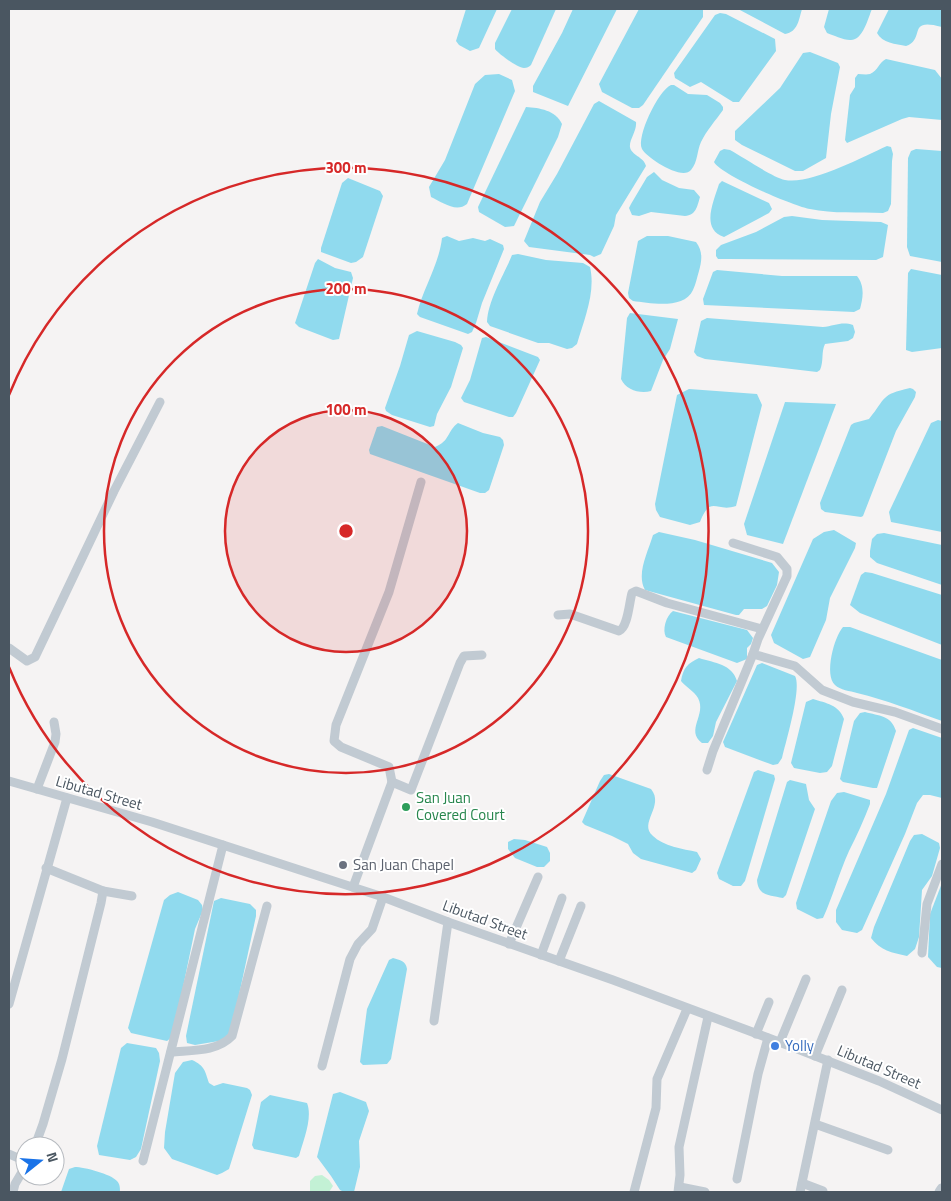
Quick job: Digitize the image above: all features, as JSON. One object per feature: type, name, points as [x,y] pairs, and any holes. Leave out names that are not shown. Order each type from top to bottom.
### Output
[{"type":"street","points":[[9,648],[27,660],[34,657],[114,491],[160,402]]},
{"type":"street","points":[[353,887],[392,782],[389,767],[341,747],[334,741],[336,725],[389,592],[421,482]]},
{"type":"street","points":[[707,770],[762,629],[787,576],[787,569],[784,563],[777,557],[733,543]]},
{"type":"street","points":[[558,615],[562,613],[570,614],[619,631],[625,626],[632,592],[636,591],[668,603],[762,629]]},
{"type":"street","points":[[753,654],[794,666],[822,690],[853,702],[895,712],[942,729]]},
{"type":"street","points":[[392,782],[411,790],[460,663],[464,656],[482,655]]},
{"type":"street","points":[[37,789],[55,742],[54,722]]},
{"type":"street","name":"Libutad Street","points":[[9,781],[152,822],[383,896],[448,922],[828,1060],[879,1080],[942,1110]]},
{"type":"street","points":[[9,1004],[66,798]]},
{"type":"street","points":[[144,1161],[223,845]]},
{"type":"street","points":[[922,953],[927,904],[942,867]]},
{"type":"street","points":[[46,868],[103,891],[132,896]]},
{"type":"street","points":[[509,944],[538,878]]},
{"type":"street","points":[[39,1136],[62,1059],[103,891]]},
{"type":"street","points":[[322,1066],[350,959],[358,944],[372,930],[383,896]]},
{"type":"street","points":[[541,955],[562,898]]},
{"type":"street","points":[[172,1052],[216,1047],[225,1043],[232,1036],[267,906]]},
{"type":"street","points":[[558,962],[581,906]]},
{"type":"street","points":[[434,1021],[448,922]]},
{"type":"street","points":[[780,1042],[806,979]]},
{"type":"street","points":[[815,1056],[842,990]]},
{"type":"street","points":[[756,1034],[769,1002]]},
{"type":"street","points":[[634,1192],[658,1099],[657,1079],[687,1009]]},
{"type":"street","points":[[705,1192],[679,1190],[679,1147],[708,1017]]},
{"type":"street","points":[[737,1179],[758,1074],[768,1038]]},
{"type":"street","points":[[823,1191],[801,1188],[828,1060]]},
{"type":"street","points":[[815,1124],[888,1150]]},
{"type":"green space","points":[[322,1175],[333,1186],[329,1192],[310,1192],[310,1181],[315,1176]]},
{"type":"water","points":[[466,9],[497,9],[479,48],[470,51],[459,45],[456,41]]},
{"type":"water","points":[[512,9],[556,9],[531,65],[526,68],[513,63],[495,49],[495,43]]},
{"type":"water","points":[[573,9],[617,9],[568,106],[533,92],[533,86]]},
{"type":"water","points":[[639,9],[703,9],[703,17],[643,105],[639,108],[632,108],[602,92],[599,84]]},
{"type":"water","points":[[738,9],[802,9],[799,21],[793,31],[785,34]]},
{"type":"water","points":[[829,9],[872,9],[862,33],[855,39],[850,40],[827,33],[824,27]]},
{"type":"water","points":[[889,9],[942,9],[942,27],[924,25],[920,27],[915,39],[906,46],[890,42],[882,39],[877,33]]},
{"type":"water","points":[[720,13],[726,14],[775,39],[776,51],[739,102],[733,102],[701,82],[690,87],[675,78],[674,73],[715,15]]},
{"type":"water","points":[[810,52],[838,63],[840,67],[831,114],[826,158],[803,171],[795,171],[742,145],[735,140],[735,131],[780,88],[803,53]]},
{"type":"water","points":[[886,59],[935,70],[942,79],[942,120],[909,117],[847,143],[845,140],[850,95],[855,87],[855,78],[858,74],[873,73]]},
{"type":"water","points":[[499,74],[512,80],[515,91],[467,204],[458,207],[449,206],[431,197],[429,187],[445,160],[475,84],[485,75]]},
{"type":"water","points":[[671,85],[688,94],[707,95],[723,107],[723,110],[701,142],[693,167],[687,173],[680,173],[665,167],[651,158],[642,149],[642,135],[649,115],[660,96]]},
{"type":"water","points":[[599,101],[636,122],[630,147],[643,160],[646,166],[616,215],[614,226],[601,254],[594,257],[529,247],[524,241],[540,202],[594,104]]},
{"type":"water","points":[[526,107],[542,109],[551,113],[562,124],[558,137],[514,226],[505,227],[479,212],[478,207]]},
{"type":"water","points":[[887,146],[891,147],[893,154],[891,204],[888,211],[883,213],[828,212],[801,207],[743,182],[719,168],[714,162],[720,151],[724,149],[730,150],[779,178],[796,180],[836,169]]},
{"type":"water","points":[[916,149],[942,151],[942,262],[910,256],[907,247],[908,158],[911,151]]},
{"type":"water","points":[[654,172],[662,180],[679,188],[694,190],[700,197],[697,207],[692,214],[685,216],[651,212],[639,216],[632,215],[629,208],[631,204],[647,177]]},
{"type":"water","points":[[348,178],[380,191],[383,196],[363,257],[351,263],[321,252],[342,183]]},
{"type":"water","points":[[722,181],[769,203],[772,209],[769,213],[724,237],[712,228],[711,221],[712,206],[719,184]]},
{"type":"water","points":[[792,216],[822,220],[881,222],[888,225],[883,257],[876,260],[718,259],[716,256],[716,250],[721,245],[756,232],[784,217]]},
{"type":"water","points":[[447,236],[459,241],[473,238],[485,241],[490,239],[503,245],[504,249],[476,323],[472,332],[468,334],[420,317],[417,314],[438,258],[442,238]]},
{"type":"water","points":[[647,236],[668,236],[696,242],[701,252],[700,267],[696,283],[689,296],[675,303],[666,304],[633,301],[629,298],[628,293],[638,241]]},
{"type":"water","points":[[518,254],[546,260],[583,263],[590,267],[591,286],[588,306],[577,344],[572,348],[567,349],[549,343],[538,343],[490,326],[487,322],[490,305],[512,255]]},
{"type":"water","points":[[318,259],[335,268],[351,272],[353,278],[339,339],[333,340],[299,327],[295,323]]},
{"type":"water","points":[[911,269],[942,275],[942,348],[912,352],[906,350],[908,273]]},
{"type":"water","points":[[717,270],[782,276],[857,276],[862,288],[860,309],[854,312],[704,305],[703,299],[713,272]]},
{"type":"water","points":[[630,313],[678,319],[670,349],[663,360],[651,391],[642,392],[634,390],[626,386],[621,379],[627,318]]},
{"type":"water","points":[[707,318],[823,327],[845,323],[853,325],[855,332],[853,338],[848,341],[825,344],[821,367],[817,372],[705,359],[697,356],[694,352],[701,321]]},
{"type":"water","points":[[417,331],[455,342],[463,348],[451,387],[437,414],[434,426],[430,427],[392,415],[385,408],[409,335]]},
{"type":"water","points":[[486,337],[538,357],[540,360],[513,417],[464,402],[461,398],[470,380],[482,338]]},
{"type":"water","points":[[910,388],[916,392],[915,397],[896,431],[863,516],[825,512],[821,509],[820,503],[851,425],[869,419],[882,401],[889,395]]},
{"type":"water","points":[[689,389],[757,394],[762,405],[736,506],[723,508],[711,506],[707,509],[700,522],[690,525],[660,517],[655,504],[677,395]]},
{"type":"water","points":[[785,402],[836,404],[783,544],[747,535],[744,524]]},
{"type":"water","points":[[938,420],[942,421],[942,532],[891,522],[889,512],[931,423]]},
{"type":"water","points":[[458,423],[483,433],[500,437],[503,440],[504,445],[489,490],[485,493],[480,493],[370,454],[369,450],[377,427],[382,426],[435,447],[446,439]]},
{"type":"water","points":[[834,530],[856,543],[855,548],[830,598],[826,620],[810,657],[803,659],[774,643],[771,635],[813,539],[824,532]]},
{"type":"water","points":[[659,532],[695,540],[772,563],[779,572],[777,585],[767,606],[762,609],[744,609],[739,615],[736,615],[645,590],[642,570],[653,535]]},
{"type":"water","points":[[884,533],[942,545],[942,585],[877,563],[870,557],[872,539],[877,534]]},
{"type":"water","points":[[865,572],[942,595],[942,645],[860,613],[850,605],[861,575]]},
{"type":"water","points":[[673,611],[747,630],[753,638],[747,648],[747,659],[737,663],[666,637],[664,631],[665,623]]},
{"type":"water","points":[[843,627],[850,627],[942,660],[942,721],[889,702],[837,687],[832,680],[830,665],[836,639]]},
{"type":"water","points":[[699,658],[727,668],[735,675],[737,681],[716,722],[713,736],[708,743],[702,743],[695,733],[700,710],[698,698],[681,681],[687,666]]},
{"type":"water","points":[[762,663],[795,676],[797,682],[795,703],[782,758],[778,764],[773,765],[725,747],[723,742],[757,665]]},
{"type":"water","points":[[813,699],[827,703],[835,708],[842,714],[844,719],[832,766],[827,772],[820,773],[794,768],[791,763],[806,702]]},
{"type":"water","points":[[865,712],[888,719],[896,731],[877,788],[843,782],[840,779],[854,721],[860,713]]},
{"type":"water","points":[[913,728],[942,738],[942,798],[923,795],[917,803],[862,930],[857,933],[842,930],[836,922],[836,910],[886,794],[909,730]]},
{"type":"water","points":[[758,770],[774,775],[775,779],[745,881],[741,886],[733,886],[719,879],[717,873],[754,772]]},
{"type":"water","points":[[609,774],[651,789],[655,802],[649,820],[649,831],[662,842],[674,847],[697,852],[701,859],[696,870],[692,873],[641,859],[633,853],[628,844],[582,822],[600,781],[604,775]]},
{"type":"water","points":[[790,780],[806,784],[809,800],[815,809],[786,895],[783,898],[762,892],[757,880],[787,782]]},
{"type":"water","points":[[844,792],[870,800],[870,804],[845,859],[823,918],[817,919],[797,909],[796,903],[831,801],[837,793]]},
{"type":"water","points":[[922,834],[939,843],[940,848],[932,876],[922,890],[919,937],[915,949],[907,956],[887,950],[871,938],[910,841],[914,835]]},
{"type":"water","points":[[514,839],[525,840],[547,847],[550,853],[550,861],[544,867],[537,867],[515,858],[508,849],[508,842]]},
{"type":"water","points":[[942,883],[942,968],[937,967],[928,957],[930,914]]},
{"type":"water","points":[[178,892],[198,900],[203,910],[195,929],[173,1036],[167,1041],[131,1033],[128,1028],[164,900]]},
{"type":"water","points":[[221,898],[250,904],[256,910],[256,916],[231,1032],[225,1040],[195,1045],[187,1043],[186,1036],[214,901]]},
{"type":"water","points":[[393,958],[404,963],[407,969],[391,1059],[387,1064],[363,1065],[360,1062],[367,1009],[389,960]]},
{"type":"water","points":[[127,1043],[156,1048],[160,1061],[141,1149],[136,1157],[130,1160],[99,1155],[97,1146],[121,1048]]},
{"type":"water","points":[[192,1060],[202,1067],[209,1083],[214,1086],[223,1083],[247,1088],[252,1095],[229,1169],[217,1175],[172,1159],[164,1148],[175,1073],[183,1062]]},
{"type":"water","points":[[340,1092],[366,1102],[369,1111],[359,1141],[360,1167],[354,1192],[340,1190],[317,1157],[333,1094]]},
{"type":"water","points":[[270,1095],[307,1103],[309,1116],[307,1130],[299,1156],[296,1158],[254,1149],[252,1145],[261,1102]]},
{"type":"water","points":[[75,1167],[85,1168],[114,1178],[119,1183],[120,1192],[61,1192],[63,1186],[65,1186],[69,1169]]},
{"type":"place","name":"San Juan Covered Court","points":[[406,807]]},
{"type":"place","name":"San Juan Chapel","points":[[343,865]]},
{"type":"place","name":"Yolly","points":[[775,1046]]}]
